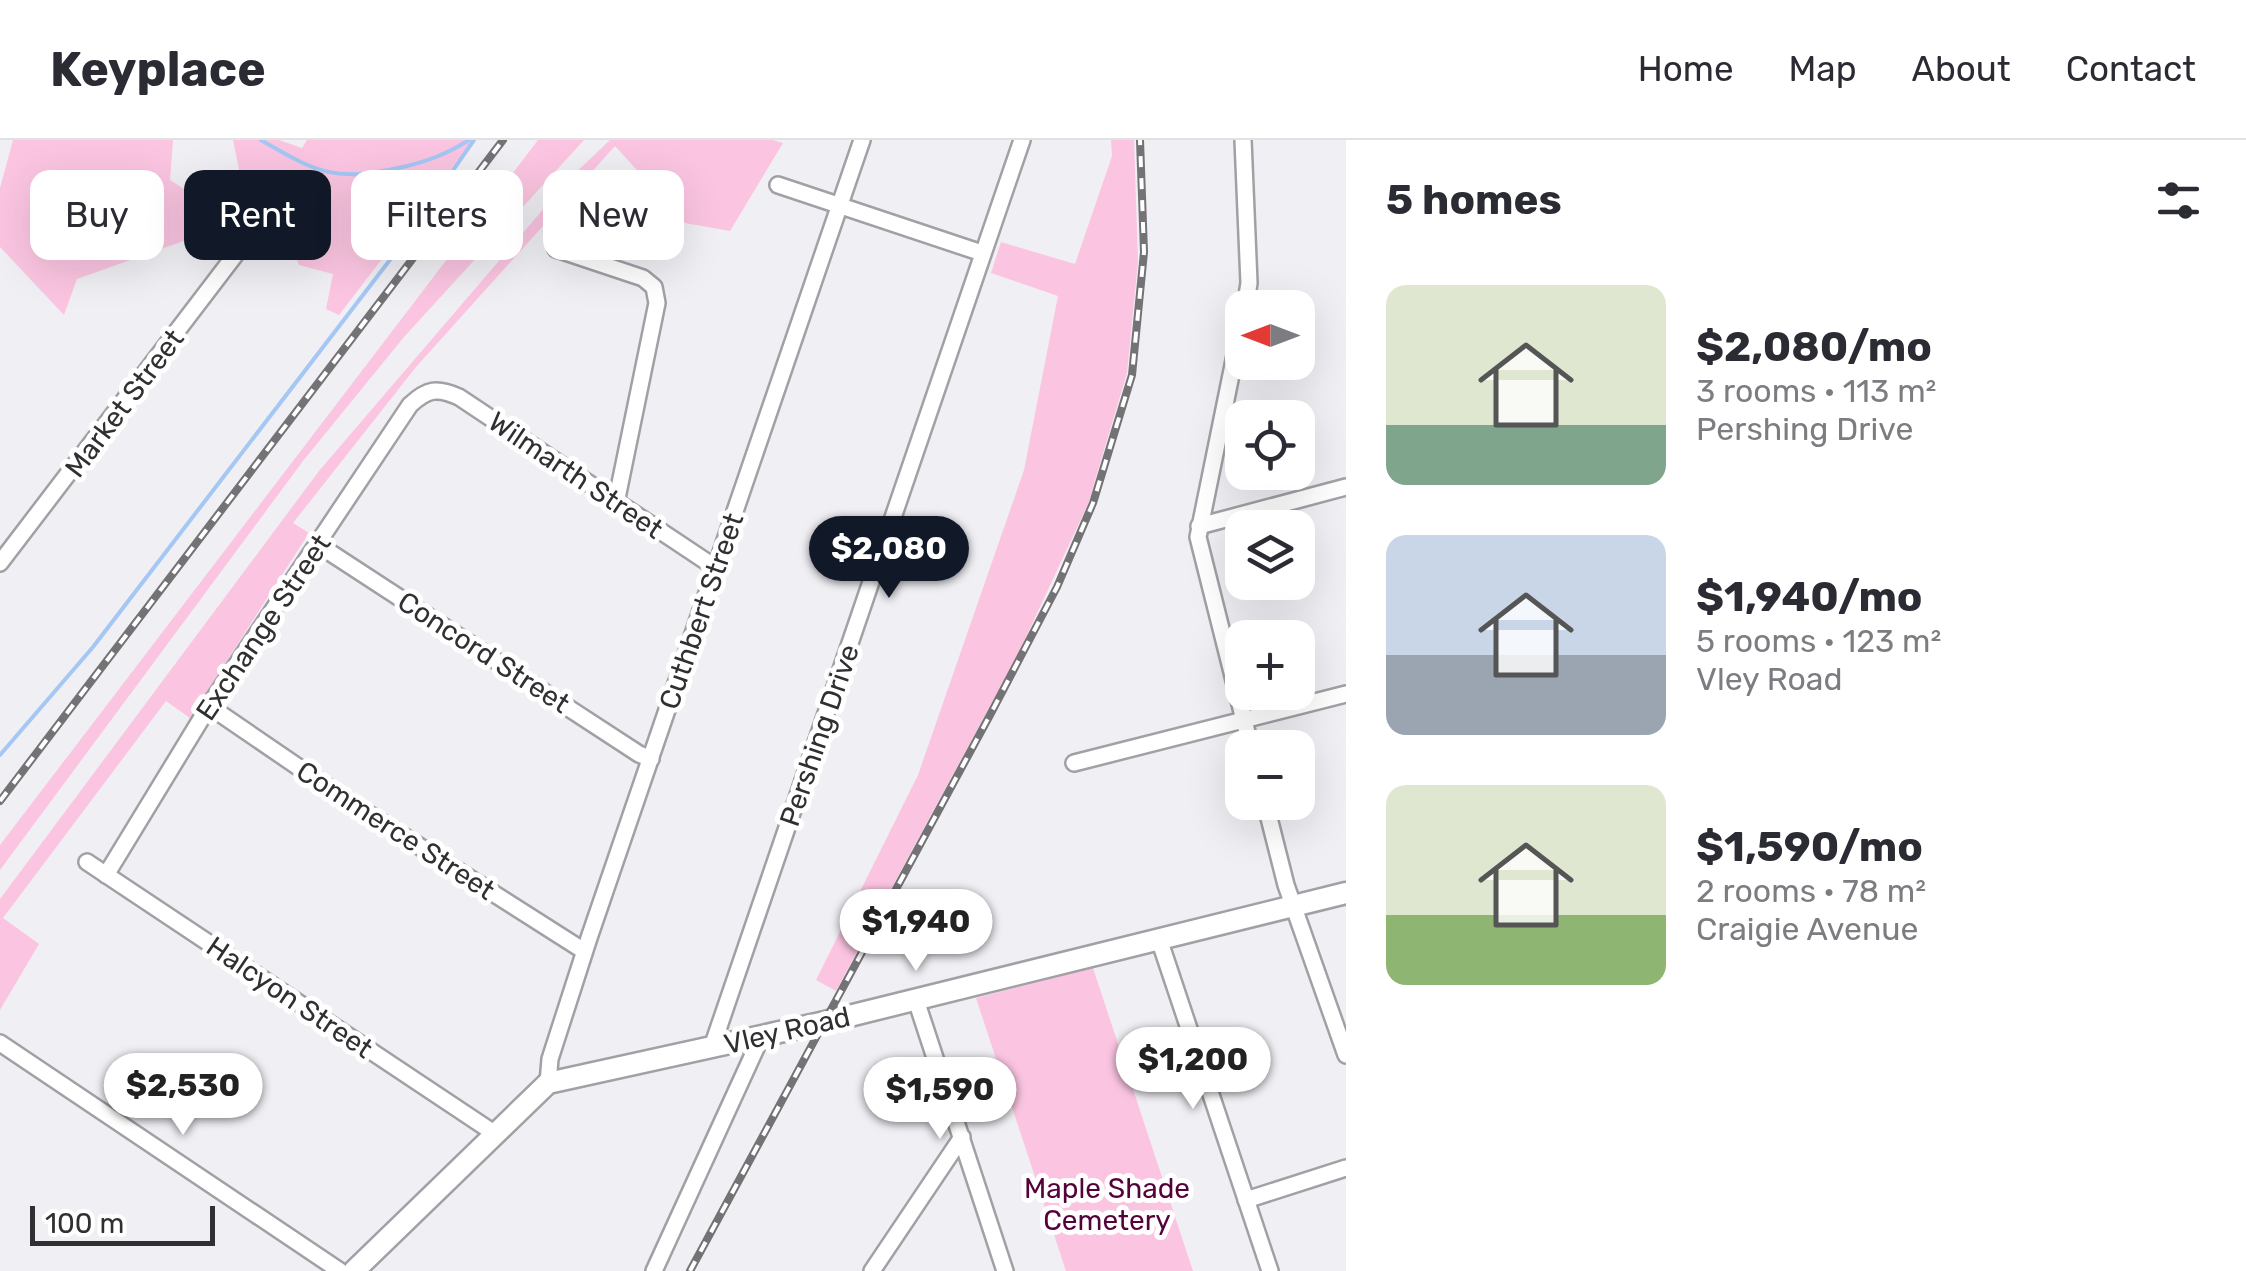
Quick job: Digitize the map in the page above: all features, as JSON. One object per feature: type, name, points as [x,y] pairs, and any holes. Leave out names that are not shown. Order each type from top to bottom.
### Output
[{"type":"street","name":"Cuthbert Street","points":[[548,1083],[550,1059],[584,952],[862,140]]},
{"type":"street","name":"Pershing Drive","points":[[712,1047],[1022,140]]},
{"type":"street","points":[[1243,140],[1248,290]]},
{"type":"street","points":[[778,185],[982,253]]},
{"type":"street","name":"Market Street","points":[[0,562],[232,260]]},
{"type":"street","points":[[589,260],[643,278],[654,288],[657,303],[616,503]]},
{"type":"street","points":[[1230,380],[1199,526],[1200,550],[1246,730]]},
{"type":"street","name":"Wilmarth Street","points":[[432,389],[459,397],[716,568]]},
{"type":"street","name":"Exchange Street","points":[[106,875],[209,706],[410,405],[432,389]]},
{"type":"street","points":[[1199,526],[1346,488]]},
{"type":"street","name":"Concord Street","points":[[318,544],[635,752],[651,758]]},
{"type":"street","points":[[1074,763],[1346,694]]},
{"type":"street","name":"Commerce Street","points":[[209,706],[345,799],[584,952]]},
{"type":"street","points":[[1270,820],[1286,885],[1346,1055]]},
{"type":"street","name":"Halcyon Street","points":[[86,862],[494,1133]]},
{"type":"street","name":"Vley Road","points":[[548,1083],[916,1000],[1346,893]]},
{"type":"street","points":[[1160,939],[1270,1271]]},
{"type":"street","points":[[916,1000],[1001,1268]]},
{"type":"street","points":[[654,1271],[762,1036]]},
{"type":"street","points":[[0,1043],[340,1271]]},
{"type":"street","points":[[354,1271],[548,1083]]},
{"type":"street","points":[[872,1271],[962,1137]]},
{"type":"street","points":[[1246,1200],[1346,1168]]},
{"type":"green space","points":[[13,140],[173,140],[170,180],[184,189],[184,241],[164,248],[164,170],[30,170],[30,260],[130,260],[77,279],[64,315],[0,247],[0,188]]},
{"type":"green space","points":[[233,140],[279,140],[302,148],[307,140],[473,140],[450,170],[351,170],[351,260],[381,260],[339,315],[326,309],[333,274],[299,265],[297,260],[331,260],[331,170],[239,170]]},
{"type":"green space","points":[[538,140],[584,140],[557,170],[543,170],[543,185],[523,207],[523,170],[515,170]]},
{"type":"green space","points":[[610,140],[783,143],[730,231],[684,222],[684,170],[637,170],[615,146],[593,170],[578,170]]},
{"type":"green space","points":[[1111,140],[1134,140],[1138,262],[1127,373],[1088,504],[1018,654],[836,991],[816,980],[918,775],[1024,470],[1058,296],[991,273],[1001,242],[1075,264],[1112,156]]},
{"type":"green space","points":[[543,209],[543,226],[523,248],[523,233]]},
{"type":"green space","points":[[446,260],[474,260],[404,337],[303,461],[0,870],[0,845]]},
{"type":"green space","points":[[500,260],[512,260],[416,367],[293,523],[309,533],[190,718],[166,701],[3,918],[39,944],[0,1010],[0,899],[319,471]]},
{"type":"green space","name":"Maple Shade Cemetery","points":[[1093,968],[1193,1271],[1066,1271],[976,998]]},
{"type":"waterway","points":[[261,140],[298,161],[344,174],[412,165],[469,140]]},
{"type":"waterway","points":[[0,755],[93,647],[396,252],[474,140]]},
{"type":"railway","points":[[0,801],[503,140]]},
{"type":"railway","points":[[690,1271],[990,715],[1057,587],[1093,503],[1132,375],[1144,252],[1140,140]]}]
